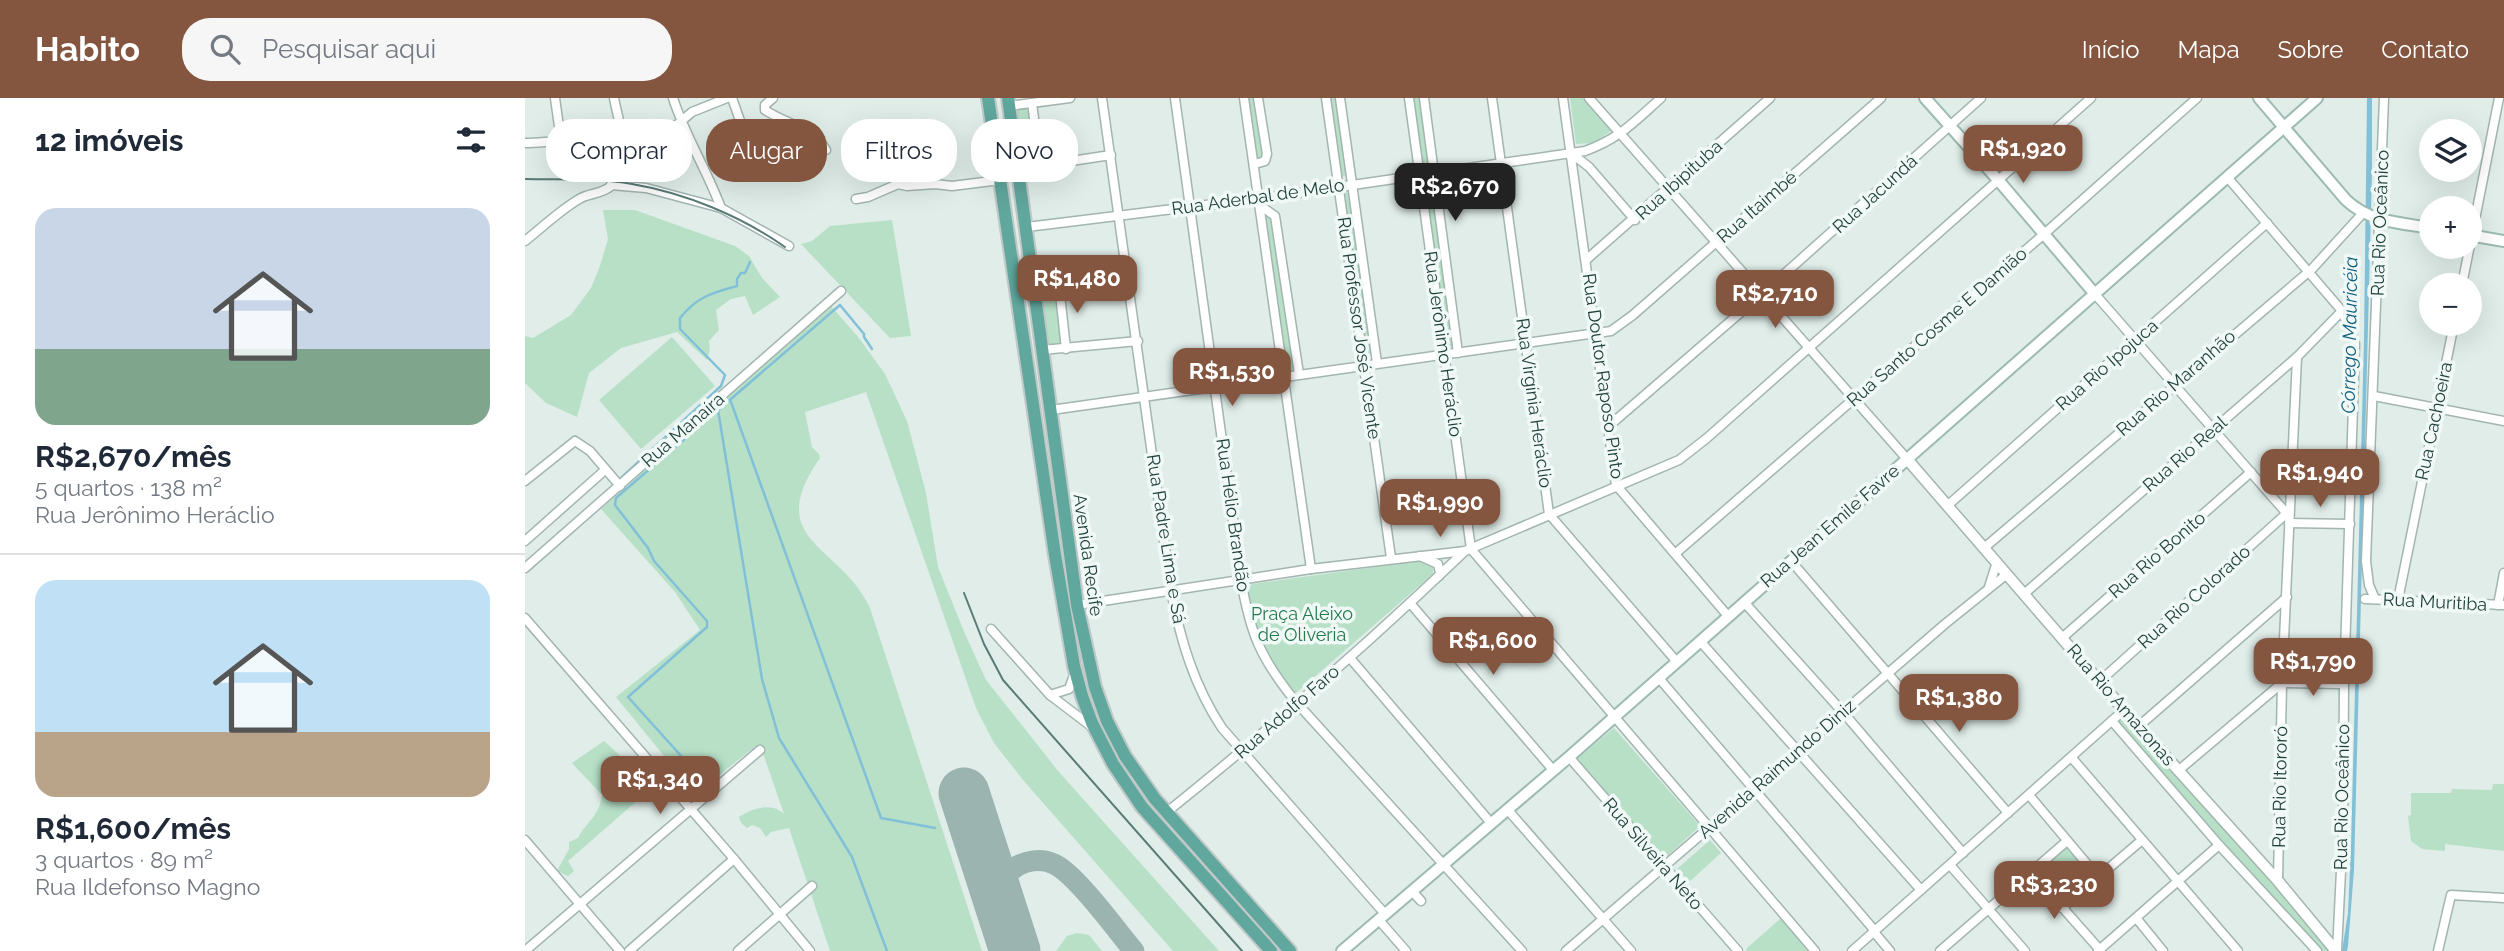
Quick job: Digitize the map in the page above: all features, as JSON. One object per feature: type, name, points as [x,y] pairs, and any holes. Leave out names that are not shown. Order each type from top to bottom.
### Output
[{"type":"main road","name":"Avenida Recife","points":[[988,98],[991,119]]},
{"type":"main road","points":[[1925,98],[1999,181],[2065,264],[2094,293]]},
{"type":"main road","points":[[2259,98],[2346,200],[2370,216],[2419,226]]},
{"type":"main road","name":"Rua Jean Emile Favre","points":[[1347,949],[1538,785],[2317,98]]},
{"type":"main road","name":"Avenida Recife","points":[[1000,182],[1055,555],[1075,672],[1095,730],[1113,764],[1142,807],[1271,951]]},
{"type":"main road","name":"Avenida Recife","points":[[1021,182],[1077,605],[1095,687],[1107,721],[1138,775],[1167,812],[1290,951]]},
{"type":"main road","points":[[2482,237],[2504,241]]},
{"type":"street","points":[[555,98],[558,119]]},
{"type":"street","points":[[614,98],[618,119]]},
{"type":"street","points":[[673,98],[680,119]]},
{"type":"street","points":[[682,119],[701,107],[730,98],[738,119]]},
{"type":"street","points":[[773,98],[764,101],[765,110],[781,119]]},
{"type":"street","points":[[1008,102],[1033,103],[1070,98]]},
{"type":"street","name":"Rua Padre Lima e Sá","points":[[1102,98],[1171,590],[1192,671],[1207,705],[1242,752],[1382,917],[1406,951]]},
{"type":"street","name":"Rua Hélio Brandão","points":[[1175,98],[1241,579],[1247,613],[1258,646],[1271,671],[1296,702],[1522,951]]},
{"type":"street","points":[[1244,98],[1286,376],[1311,569]]},
{"type":"street","points":[[1255,164],[1265,160],[1267,154],[1258,98]]},
{"type":"street","name":"Rua Professor José Vicente","points":[[1326,98],[1391,558]]},
{"type":"street","name":"Rua Professor José Vicente","points":[[1340,98],[1377,363]]},
{"type":"street","name":"Rua Jerônimo Heráclio","points":[[1409,98],[1468,550]]},
{"type":"street","name":"Rua Jerônimo Heráclio","points":[[1424,98],[1458,353]]},
{"type":"street","name":"Rua Virgínia Heráclio","points":[[1492,98],[1549,514],[1677,662]]},
{"type":"street","name":"Rua Doutor Raposo Pinto","points":[[1563,98],[1610,425],[1616,485],[1728,616]]},
{"type":"street","points":[[1589,98],[1907,459]]},
{"type":"street","name":"Rua Aderbal de Melo","points":[[1027,227],[1191,207],[1258,202],[1338,186],[1502,165],[1571,153],[1607,143],[1661,98]]},
{"type":"street","name":"Rua Ibipituba","points":[[1586,260],[1635,220],[1770,98]]},
{"type":"street","name":"Rua Itaimbé","points":[[1051,410],[1611,331],[1881,98]]},
{"type":"street","name":"Rua Jacundá","points":[[1610,425],[1762,294],[1981,98]]},
{"type":"street","points":[[1077,605],[1311,569],[1468,550],[1679,460],[2091,98]]},
{"type":"street","name":"Rua Santo Cosme E Damião","points":[[1676,553],[2197,98]]},
{"type":"street","name":"Rua Rio Oceânico","points":[[2375,599],[2369,585],[2366,561],[2374,396],[2370,216],[2384,98]]},
{"type":"street","points":[[2479,196],[2499,98]]},
{"type":"street","points":[[1033,103],[1035,119]]},
{"type":"street","points":[[525,143],[546,142]]},
{"type":"street","points":[[692,143],[722,208]]},
{"type":"street","points":[[1571,153],[1589,167],[1635,220]]},
{"type":"street","points":[[1078,160],[1111,155]]},
{"type":"street","points":[[2228,178],[2342,310]]},
{"type":"street","points":[[856,199],[898,184],[908,187],[935,184],[952,186],[984,182]]},
{"type":"street","points":[[525,241],[578,200],[611,185],[646,188],[722,208],[789,246]]},
{"type":"street","points":[[1258,202],[1275,216],[1299,374]]},
{"type":"street","name":"Rua Rio Maranhão","points":[[1985,548],[2312,269],[2370,216]]},
{"type":"street","name":"Rua Rio Ipojuca","points":[[1947,506],[2267,223]]},
{"type":"street","points":[[1034,287],[1128,276]]},
{"type":"street","points":[[1059,285],[1066,349]]},
{"type":"street","name":"Rua Manaíra","points":[[525,568],[841,291]]},
{"type":"street","points":[[2094,293],[2137,339],[2288,517],[2350,524]]},
{"type":"street","name":"Rua Rio Oceânico","points":[[2336,951],[2343,831],[2344,684],[2352,598],[2350,524],[2355,351],[2354,337],[2342,310]]},
{"type":"street","name":"Rua Rio Real","points":[[2024,594],[2297,357],[2342,310]]},
{"type":"street","name":"Rua Cachoeira","points":[[2398,600],[2451,336]]},
{"type":"street","points":[[1042,351],[1138,341]]},
{"type":"street","name":"Rua Rio Itororó","points":[[2278,881],[2282,682],[2297,357]]},
{"type":"street","points":[[2374,396],[2504,421]]},
{"type":"street","points":[[525,481],[575,441],[590,451],[620,486]]},
{"type":"street","name":"Rua Rio Amazonas","points":[[1907,459],[2124,710],[2278,881],[2336,951]]},
{"type":"street","points":[[525,541],[605,470]]},
{"type":"street","name":"Rua Rio Bonito","points":[[2062,638],[2251,471]]},
{"type":"street","name":"Rua Rio Colorado","points":[[2100,681],[2288,517]]},
{"type":"street","points":[[1468,550],[1815,951]]},
{"type":"street","name":"Rua Adolfo Faro","points":[[1167,812],[1242,752],[1296,702],[1350,658],[1468,550]]},
{"type":"street","points":[[1417,555],[1438,564],[1438,576]]},
{"type":"street","points":[[1791,561],[2008,813]]},
{"type":"street","points":[[1989,587],[1997,562]]},
{"type":"street","points":[[2501,605],[2504,573]]},
{"type":"street","name":"Avenida Raimundo Diniz","points":[[1569,948],[2007,574]]},
{"type":"street","points":[[2139,726],[2287,597]]},
{"type":"street","name":"Rua Muritiba","points":[[2365,599],[2501,605]]},
{"type":"street","points":[[1744,602],[1843,712],[1963,853]]},
{"type":"street","points":[[1410,603],[1553,770]]},
{"type":"street","points":[[525,618],[810,951]]},
{"type":"street","points":[[991,629],[1050,695],[1095,730]]},
{"type":"street","points":[[1700,640],[1921,890]]},
{"type":"street","points":[[1350,658],[1491,823]]},
{"type":"street","points":[[1050,695],[1069,689],[1075,672]]},
{"type":"street","points":[[1658,677],[1890,951]]},
{"type":"street","points":[[2179,770],[2282,682],[2344,684]]},
{"type":"street","points":[[1852,951],[2124,710]]},
{"type":"street","name":"Rua Rio Amazonas","points":[[2112,721],[2317,951]]},
{"type":"street","points":[[526,951],[760,750]]},
{"type":"street","name":"Rua Silveira Neto","points":[[1569,757],[1738,951]]},
{"type":"street","points":[[2072,758],[2238,951]]},
{"type":"street","points":[[2029,795],[2098,877]]},
{"type":"street","points":[[1507,809],[1631,951]]},
{"type":"street","points":[[525,840],[620,951]]},
{"type":"street","points":[[2062,908],[2142,840]]},
{"type":"street","points":[[1947,949],[2067,841]]},
{"type":"street","points":[[2031,872],[2099,950],[2220,845]]},
{"type":"street","points":[[629,951],[734,859]]},
{"type":"street","points":[[1950,864],[2025,951]]},
{"type":"street","points":[[738,951],[812,886]]},
{"type":"street","points":[[1412,891],[1421,901]]},
{"type":"street","points":[[2438,951],[2451,895],[2504,898]]},
{"type":"street","points":[[2137,919],[2163,951]]},
{"type":"green space","points":[[1245,98],[1255,98],[1263,153],[1259,158],[1256,157]]},
{"type":"green space","points":[[1328,98],[1337,98],[1349,174],[1341,177]]},
{"type":"green space","points":[[1410,98],[1421,98],[1430,167],[1420,169]]},
{"type":"green space","points":[[1570,98],[1584,98],[1612,130],[1594,143],[1576,144]]},
{"type":"green space","points":[[1024,107],[1030,119],[1015,119],[1014,109]]},
{"type":"green space","points":[[1431,179],[1457,351],[1446,353],[1423,180]]},
{"type":"green space","points":[[1350,192],[1371,354],[1366,355],[1341,193]]},
{"type":"green space","points":[[1259,206],[1274,217],[1297,372],[1287,373]]},
{"type":"green space","points":[[603,210],[635,210],[735,246],[749,256],[762,278],[780,297],[753,315],[745,296],[731,299],[716,310],[719,330],[709,341],[707,360],[677,332],[621,348],[589,373],[577,417],[546,403],[525,383],[525,336],[533,338],[571,315],[591,288],[608,239]]},
{"type":"green space","points":[[892,220],[911,336],[890,338],[801,244],[812,241],[830,226]]},
{"type":"green space","points":[[1054,291],[1061,343],[1045,345],[1037,292]]},
{"type":"green space","points":[[831,306],[885,374],[907,421],[926,493],[938,567],[986,680],[1059,772],[1219,951],[1173,951],[1023,780],[994,743],[976,708],[866,392],[805,412],[812,447],[820,458],[804,486],[799,508],[803,526],[812,541],[857,587],[870,608],[982,951],[830,951],[789,828],[771,832],[766,837],[760,828],[752,825],[747,828],[741,823],[739,817],[762,808],[774,808],[784,814],[764,756],[756,746],[695,794],[616,697],[700,630],[675,592],[601,509]]},
{"type":"green space","points":[[672,337],[715,386],[641,449],[599,400]]},
{"type":"green space","name":"Praça Aleixo de Oliveria","points":[[1428,561],[1433,565],[1433,574],[1297,692],[1291,692],[1260,647],[1246,592],[1252,584]]},
{"type":"green space","points":[[2125,714],[2332,951],[2322,951],[2221,842],[2117,721]]},
{"type":"green space","points":[[1614,728],[1700,826],[1664,859],[1577,759]]},
{"type":"green space","points":[[604,741],[628,763],[616,771],[620,788],[613,793],[618,796],[629,792],[639,799],[568,861],[574,871],[568,876],[557,871],[569,849],[569,842],[578,838],[598,809],[602,795],[572,763]]},
{"type":"green space","points":[[2493,784],[2504,784],[2504,851],[2445,844],[2445,851],[2422,849],[2411,841],[2408,816],[2411,815],[2411,793],[2451,793],[2452,789],[2492,790]]},
{"type":"green space","points":[[1710,840],[1721,853],[1689,882],[1677,869]]},
{"type":"green space","points":[[2067,844],[2099,882],[2064,911],[2031,874]]},
{"type":"green space","points":[[1781,918],[1810,951],[1747,951],[1746,949]]},
{"type":"green space","points":[[1077,933],[1089,935],[1102,951],[1056,951],[1067,936]]},
{"type":"water","points":[[2367,98],[2372,98],[2372,172],[2354,870],[2348,946],[2347,951],[2342,951],[2348,913],[2351,847],[2364,339]]},
{"type":"waterway","points":[[621,478],[721,386],[725,375],[680,329],[680,318],[692,305],[705,297],[737,286],[737,279],[741,273],[745,273],[750,262]]},
{"type":"waterway","points":[[701,778],[628,697],[707,627],[707,621],[654,561],[648,548],[615,505],[616,498],[840,305],[864,334],[872,349]]},
{"type":"waterway","points":[[731,402],[881,818],[935,828]]},
{"type":"waterway","points":[[718,410],[762,679],[779,738],[852,857],[887,951]]},
{"type":"taxiway","points":[[1003,913],[1001,889],[1008,873],[1028,862],[1049,862],[1073,879],[1134,951]]},
{"type":"runway","points":[[964,793],[1015,951]]},
{"type":"tram line","points":[[525,179],[605,181],[672,193],[712,207],[750,225],[785,247]]},
{"type":"tram line","points":[[964,593],[984,644],[1003,680],[1242,951]]},
{"type":"water label","name":"Córrego Mauricéia","points":[[2349,335]]}]
